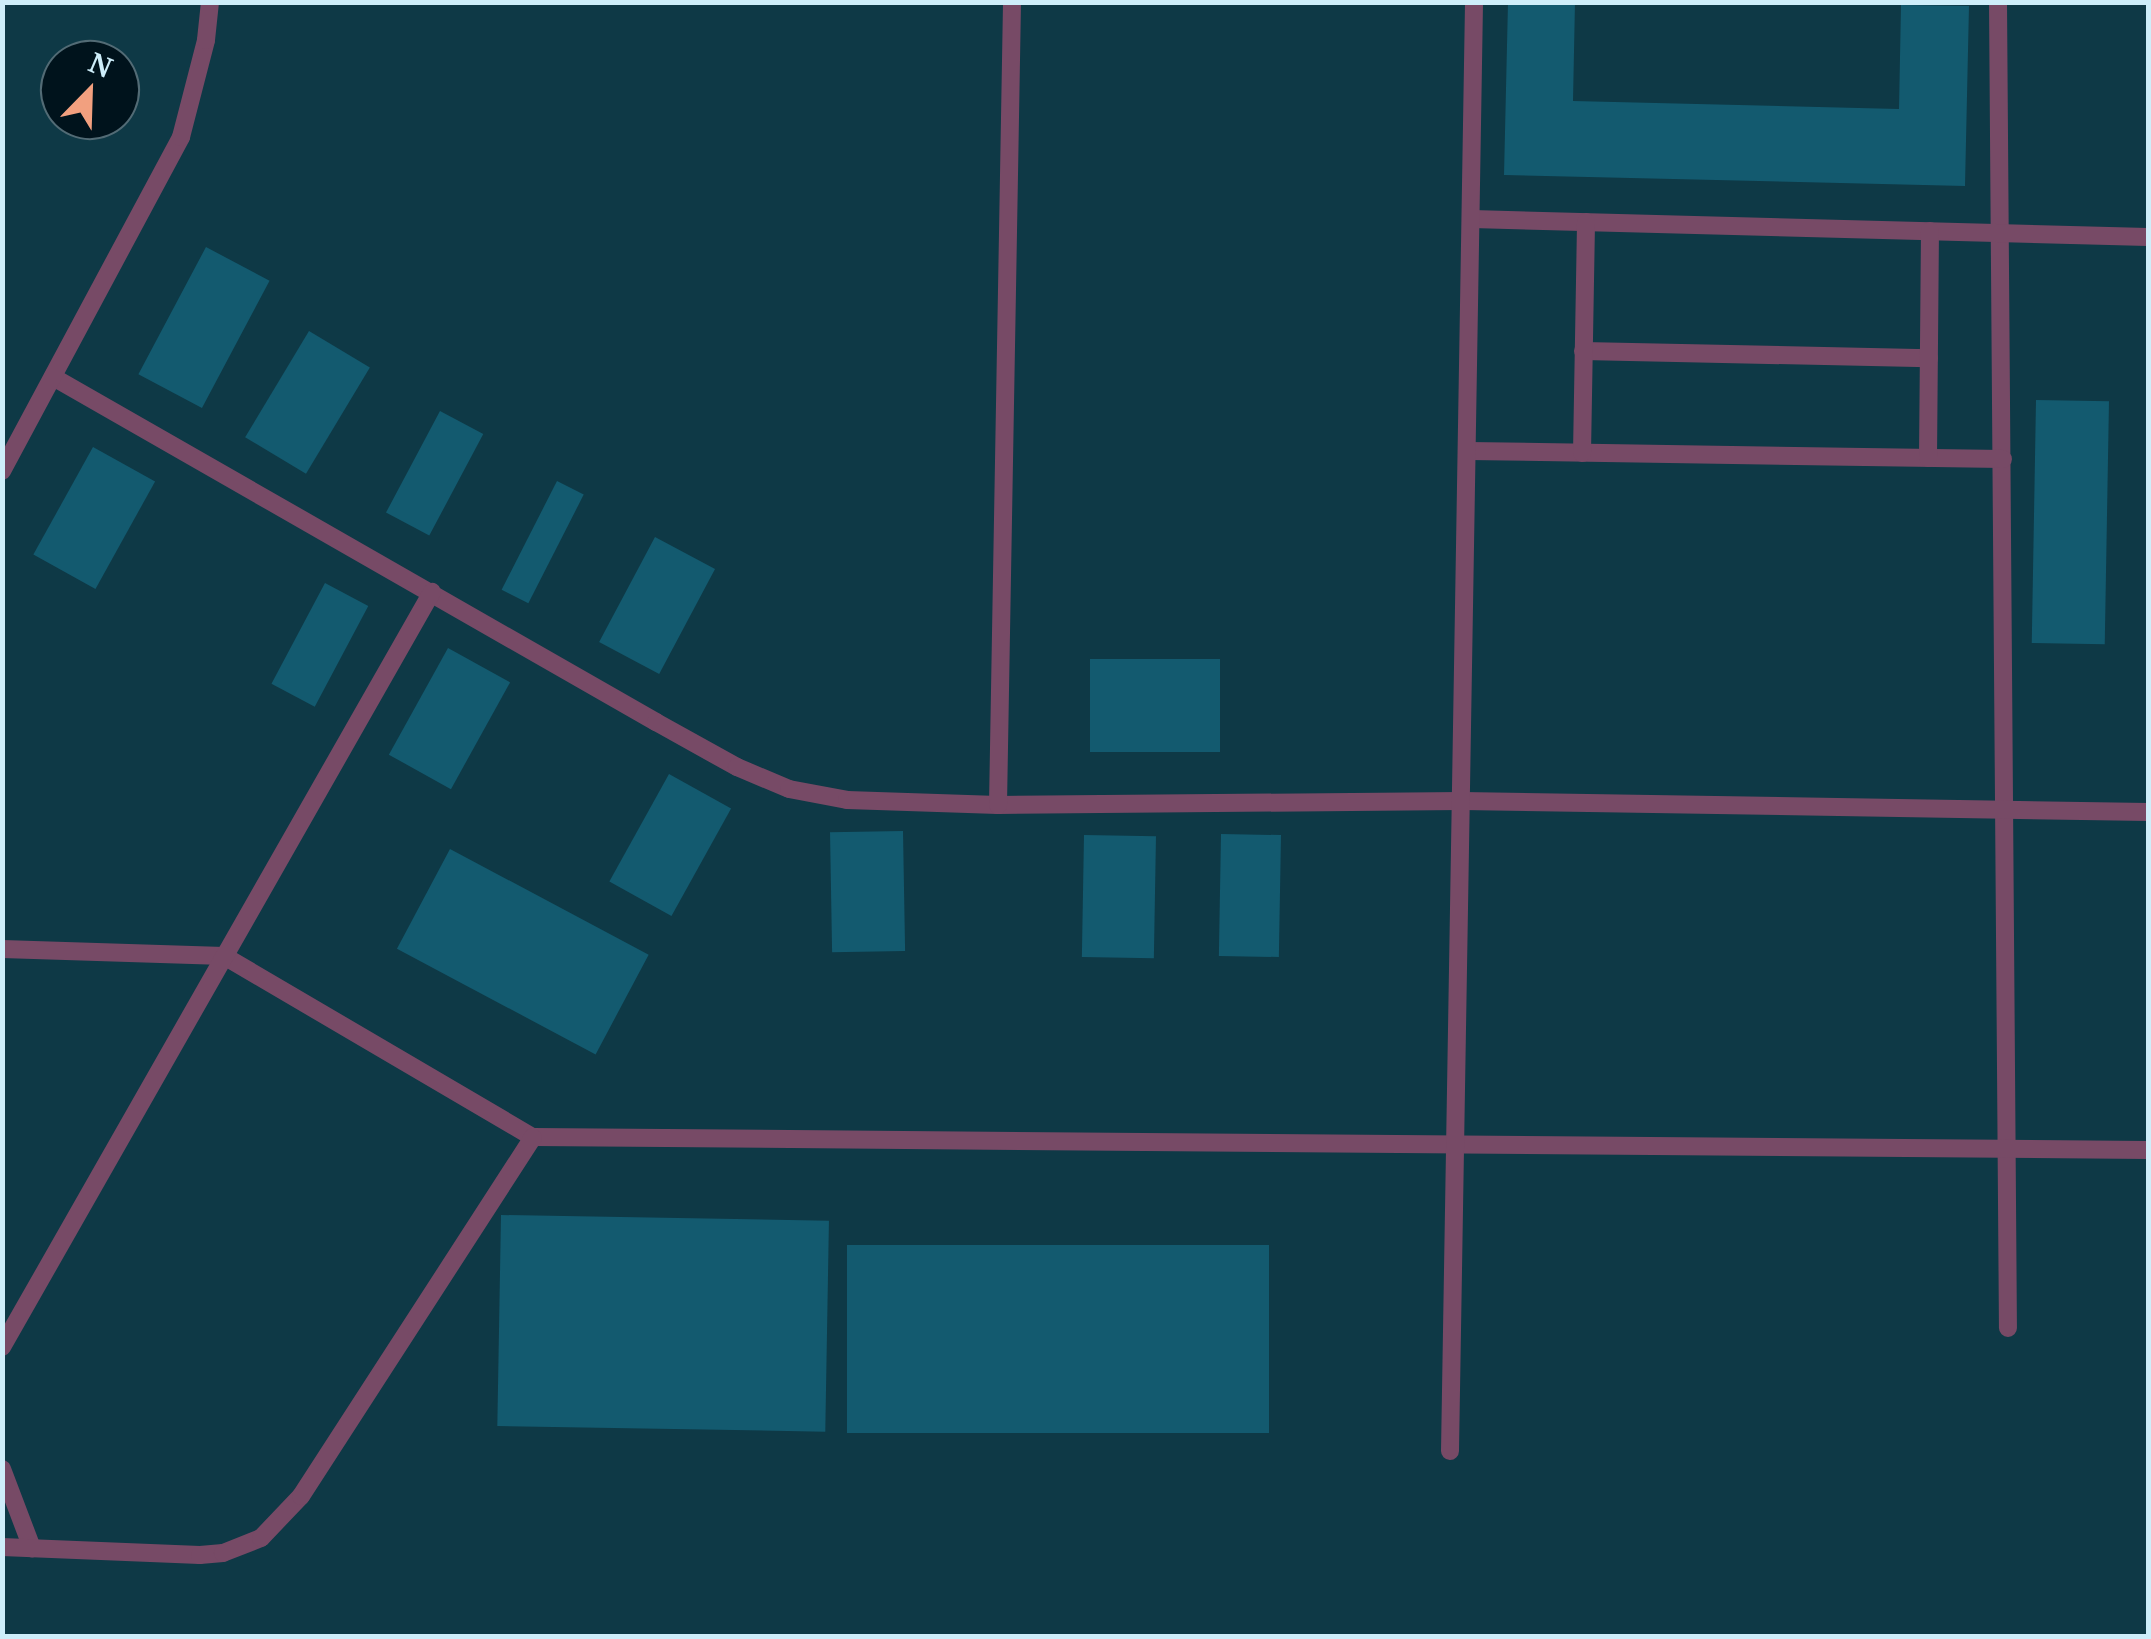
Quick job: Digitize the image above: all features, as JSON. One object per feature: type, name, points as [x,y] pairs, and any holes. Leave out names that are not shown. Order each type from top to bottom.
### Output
[{"type":"lane","points":[[2,471],[180,137],[206,40],[210,2]]},
{"type":"lane","points":[[998,805],[1012,2]]},
{"type":"lane","points":[[1450,1451],[1474,2]]},
{"type":"lane","points":[[1998,2],[2008,1328]]},
{"type":"lane","points":[[1472,219],[2148,237]]},
{"type":"lane","points":[[1582,453],[1586,222]]},
{"type":"lane","points":[[1928,458],[1930,231]]},
{"type":"lane","points":[[1584,351],[1929,358]]},
{"type":"lane","points":[[52,377],[737,767],[788,789],[846,800],[998,805],[1462,801],[2148,812]]},
{"type":"lane","points":[[1468,451],[2003,459]]},
{"type":"lane","points":[[2,1347],[432,592]]},
{"type":"lane","points":[[4,947],[224,956],[534,1136],[2148,1150]]},
{"type":"lane","points":[[2,1546],[200,1555],[223,1553],[262,1538],[301,1496],[534,1136]]},
{"type":"lane","points":[[2,1469],[32,1548]]},
{"type":"shaded area","points":[[3,3],[2148,3],[2148,1636],[3,1636]]},
{"type":"building","points":[[1508,2],[1575,2],[1573,101],[1899,109],[1901,5],[1969,6],[1965,186],[1504,175]]},
{"type":"building","points":[[206,247],[270,281],[202,408],[138,374]]},
{"type":"building","points":[[309,331],[370,368],[306,474],[245,437]]},
{"type":"building","points":[[2036,400],[2109,401],[2105,644],[2032,643]]},
{"type":"building","points":[[440,411],[483,434],[429,536],[386,513]]},
{"type":"building","points":[[93,447],[155,481],[95,589],[33,555]]},
{"type":"building","points":[[557,481],[584,495],[528,603],[502,590]]},
{"type":"building","points":[[655,537],[715,569],[659,674],[599,642]]},
{"type":"building","points":[[325,583],[368,606],[315,707],[271,684]]},
{"type":"building","points":[[448,648],[510,682],[451,789],[389,755]]},
{"type":"building","points":[[1090,659],[1220,659],[1220,752],[1090,752]]},
{"type":"building","points":[[669,774],[731,808],[671,916],[609,882]]},
{"type":"building","points":[[903,831],[905,951],[832,952],[830,832]]},
{"type":"building","points":[[1221,834],[1281,835],[1279,957],[1219,956]]},
{"type":"building","points":[[1084,835],[1156,836],[1154,958],[1082,957]]},
{"type":"building","points":[[450,849],[649,955],[596,1054],[397,949]]},
{"type":"building","points":[[501,1215],[829,1221],[825,1432],[497,1426]]},
{"type":"building","points":[[847,1245],[1269,1245],[1269,1433],[847,1433]]}]
